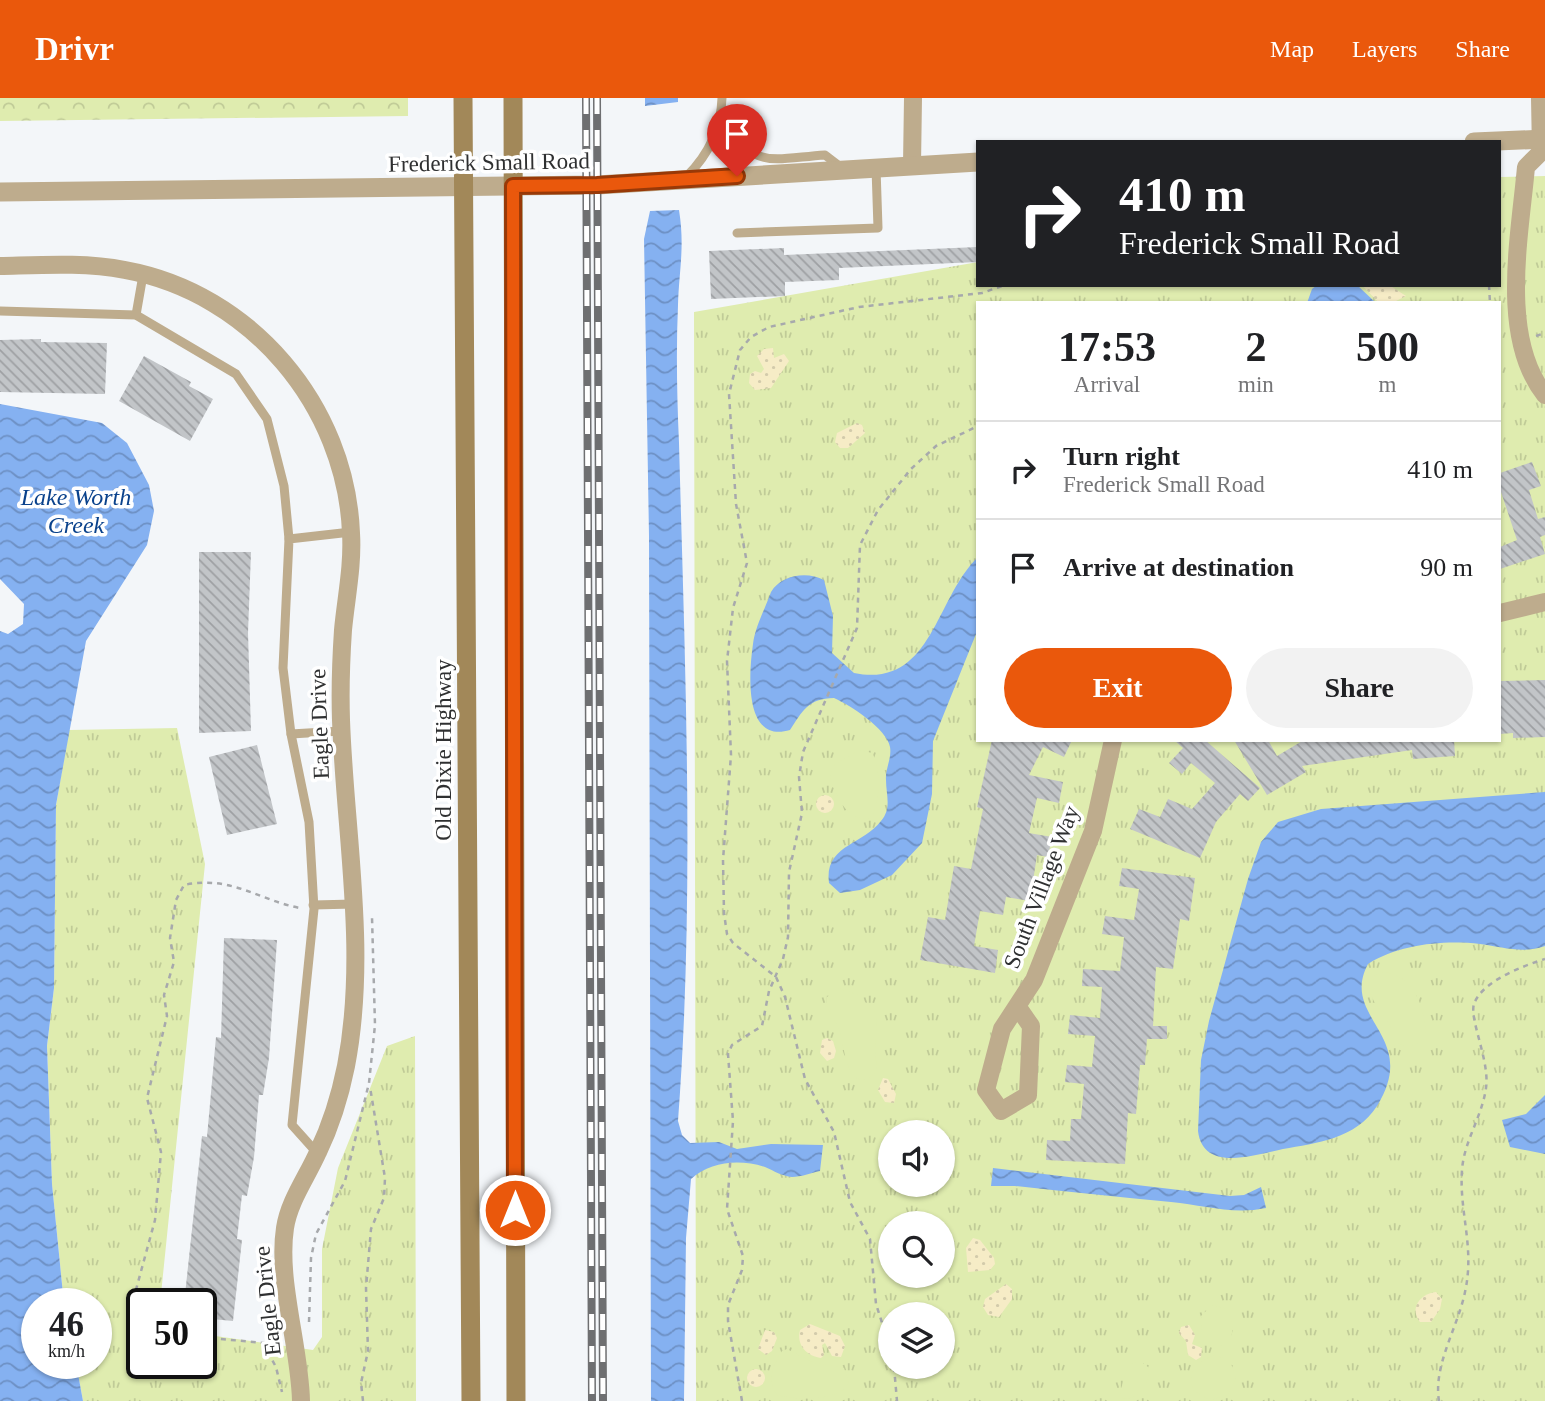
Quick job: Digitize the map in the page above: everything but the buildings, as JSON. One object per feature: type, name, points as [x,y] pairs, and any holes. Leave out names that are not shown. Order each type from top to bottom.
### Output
[{"type":"main road","name":"Old Dixie Highway","points":[[463,98],[471,1401]]},
{"type":"main road","points":[[513,98],[516,1401]]},
{"type":"street","points":[[912,165],[913,98]]},
{"type":"street","points":[[1540,98],[1543,147],[1526,167],[1516,291],[1521,341],[1531,377],[1545,395]]},
{"type":"street","points":[[1501,144],[1543,147]]},
{"type":"street","name":"Frederick Small Road","points":[[0,192],[464,188],[683,180],[976,162]]},
{"type":"street","name":"Eagle Drive","points":[[0,266],[87,265],[143,274],[172,282],[226,311],[274,350],[298,379],[319,413],[334,447],[347,495],[351,532],[340,681],[341,731],[354,904],[355,971],[350,1037],[338,1099],[318,1154],[299,1191],[284,1231],[286,1278],[301,1401]]},
{"type":"street","points":[[1501,613],[1545,602]]},
{"type":"street","name":"South Village Way","points":[[1017,1006],[1031,1026],[1028,1095],[1001,1111],[986,1090],[1002,1029],[1017,1006],[1034,980],[1093,831],[1113,742]]},
{"type":"lane","points":[[683,180],[704,156],[721,120],[722,98]]},
{"type":"lane","points":[[721,120],[747,153],[766,158],[825,155],[844,170]]},
{"type":"lane","points":[[737,233],[878,228],[876,168]]},
{"type":"lane","points":[[136,315],[143,274]]},
{"type":"lane","points":[[0,311],[136,315],[236,374],[267,419],[284,486],[289,539],[283,668],[291,734],[309,822],[309,907],[292,1125],[318,1154]]},
{"type":"lane","points":[[289,539],[351,532]]},
{"type":"lane","points":[[291,734],[341,731]]},
{"type":"lane","points":[[309,907],[354,904]]},
{"type":"path","points":[[878,1310],[870,1239],[850,1202],[834,1132],[805,1079],[792,1017],[776,977],[733,943],[727,934],[723,860],[731,755],[727,661],[733,608],[747,563],[735,491],[729,394],[732,371],[740,350],[751,337],[769,327],[830,312],[982,293],[999,287]]},
{"type":"path","points":[[742,1401],[728,1321],[728,1305],[742,1270],[743,1256],[741,1241],[727,1209],[733,1121],[728,1054],[732,1045],[762,1027],[788,937],[789,872],[802,813],[799,777],[803,752],[857,628],[857,561],[867,528],[894,487],[919,461],[936,446],[976,427]]},
{"type":"path","points":[[136,1288],[155,1220],[161,1152],[147,1098],[157,1068],[167,1016],[164,995],[174,962],[170,938],[176,900],[184,885],[201,881],[229,884],[309,907]]},
{"type":"path","points":[[1438,1401],[1443,1363],[1465,1292],[1470,1252],[1462,1196],[1464,1153],[1486,1087],[1486,1059],[1473,1017],[1474,1005],[1489,987],[1507,975],[1545,959]]},
{"type":"path","points":[[363,1401],[361,1383],[368,1351],[366,1288],[371,1229],[384,1198],[385,1178],[369,1084]]},
{"type":"path","points":[[263,1343],[276,1367],[284,1401]]},
{"type":"path","points":[[895,1379],[897,1401]]},
{"type":"green space","points":[[0,98],[408,98],[408,116],[0,121]]},
{"type":"green space","points":[[1545,176],[1545,1401],[696,1401],[694,312],[976,262],[976,287],[1501,287],[1501,177]]},
{"type":"green space","points":[[1417,287],[1446,287],[1440,292],[1427,292]]},
{"type":"green space","points":[[177,728],[205,864],[162,1288],[126,1288],[126,1379],[217,1379],[217,1336],[313,1350],[322,1337],[322,1249],[338,1168],[387,1046],[415,1036],[416,1401],[83,1401],[79,1379],[112,1379],[112,1288],[62,1288],[52,1184],[47,1046],[54,988],[56,805],[69,730]]},
{"type":"green space","points":[[860,750],[872,753],[877,767],[878,797],[873,814],[868,819],[847,811],[838,798],[830,775],[835,764]]},
{"type":"green space","points":[[1384,972],[1404,980],[1416,995],[1426,1036],[1417,1044],[1406,1046],[1398,1043],[1374,1002],[1369,987],[1370,981]]},
{"type":"green space","points":[[838,988],[858,995],[874,1011],[877,1020],[877,1072],[867,1078],[859,1079],[849,1068],[840,1032],[828,1007],[827,997]]},
{"type":"green space","points":[[1212,1305],[1224,1308],[1232,1323],[1232,1333],[1223,1346],[1211,1345],[1202,1333],[1201,1316]]},
{"type":"green space","points":[[787,1349],[814,1363],[844,1368],[849,1382],[837,1393],[818,1398],[777,1395],[772,1384],[772,1373],[782,1351]]},
{"type":"green space","points":[[1213,1355],[1230,1360],[1236,1379],[1228,1395],[1210,1400],[1194,1391],[1191,1379],[1194,1369]]},
{"type":"green space","points":[[1139,1360],[1148,1367],[1146,1384],[1139,1393],[1123,1399],[1120,1392],[1128,1366]]},
{"type":"sand","points":[[1364,287],[1392,287],[1406,296],[1396,301],[1377,301]]},
{"type":"sand","points":[[773,348],[774,358],[784,354],[789,361],[771,388],[755,390],[749,383],[750,374],[755,371],[761,373],[764,369],[757,356],[764,349]]},
{"type":"sand","points":[[857,423],[862,425],[865,433],[848,448],[840,448],[835,442],[837,433]]},
{"type":"sand","points":[[821,795],[829,795],[834,804],[832,811],[821,813],[816,808],[816,800]]},
{"type":"sand","points":[[827,1038],[833,1041],[836,1051],[834,1058],[827,1061],[820,1053],[822,1040]]},
{"type":"sand","points":[[883,1078],[888,1079],[896,1094],[894,1103],[885,1102],[878,1090]]},
{"type":"sand","points":[[973,1238],[980,1240],[994,1258],[995,1264],[990,1270],[968,1272],[966,1248]]},
{"type":"sand","points":[[1006,1284],[1012,1289],[1012,1299],[999,1317],[988,1315],[983,1307],[985,1299]]},
{"type":"sand","points":[[1436,1292],[1442,1299],[1440,1309],[1431,1322],[1420,1322],[1416,1312],[1418,1302]]},
{"type":"sand","points":[[810,1324],[840,1336],[845,1346],[841,1357],[832,1356],[825,1343],[822,1345],[824,1355],[821,1358],[804,1349],[801,1345],[800,1330]]},
{"type":"sand","points":[[1189,1325],[1195,1335],[1192,1344],[1202,1348],[1201,1357],[1196,1360],[1188,1355],[1186,1341],[1179,1333],[1181,1327]]},
{"type":"sand","points":[[765,1330],[774,1332],[777,1338],[772,1351],[766,1355],[758,1349]]},
{"type":"sand","points":[[752,1369],[760,1369],[765,1378],[763,1385],[752,1387],[747,1382],[747,1374]]},
{"type":"water","points":[[645,98],[678,98],[678,102],[645,106]]},
{"type":"water","points":[[679,210],[682,247],[677,374],[686,697],[687,867],[678,1121],[682,1135],[690,1143],[719,1142],[737,1149],[771,1144],[823,1145],[820,1171],[806,1175],[788,1176],[746,1163],[726,1163],[707,1168],[691,1179],[686,1238],[684,1401],[651,1401],[649,536],[644,239],[650,211]]},
{"type":"water","points":[[1359,287],[1374,301],[1308,301],[1312,289]]},
{"type":"water","name":"Lake Worth Creek","points":[[0,404],[102,423],[127,443],[149,485],[154,511],[147,545],[86,641],[56,805],[54,988],[47,1046],[52,1184],[62,1288],[21,1288],[21,1379],[79,1379],[83,1401],[0,1401],[0,631],[8,634],[23,624],[24,604],[0,579]]},
{"type":"water","points":[[976,559],[976,634],[933,741],[932,794],[922,843],[892,875],[860,890],[840,893],[829,883],[832,861],[846,847],[873,829],[884,816],[887,806],[886,776],[890,747],[875,725],[834,698],[812,703],[790,730],[775,731],[764,726],[752,703],[750,671],[758,625],[775,586],[795,576],[817,577],[824,580],[833,616],[832,653],[854,673],[880,674],[900,667],[916,654],[964,574]]},
{"type":"water","points":[[1545,792],[1545,946],[1520,950],[1480,944],[1437,943],[1394,952],[1368,964],[1362,983],[1363,999],[1386,1044],[1390,1062],[1388,1082],[1377,1106],[1368,1117],[1347,1133],[1309,1144],[1245,1157],[1220,1157],[1209,1152],[1202,1144],[1198,1131],[1201,1060],[1209,1021],[1248,879],[1261,842],[1278,822],[1321,809]]},
{"type":"water","points":[[1545,1095],[1545,1154],[1510,1147],[1502,1120],[1526,1114]]},
{"type":"water","points":[[993,1168],[1230,1196],[1244,1195],[1261,1187],[1266,1208],[1230,1210],[1015,1186],[991,1186]]},
{"type":"railway","points":[[586,98],[592,1401]]},
{"type":"railway","points":[[597,98],[603,1401]]},
{"type":"route","points":[[515,1210],[511,279],[513,186],[597,185],[737,176]]}]
